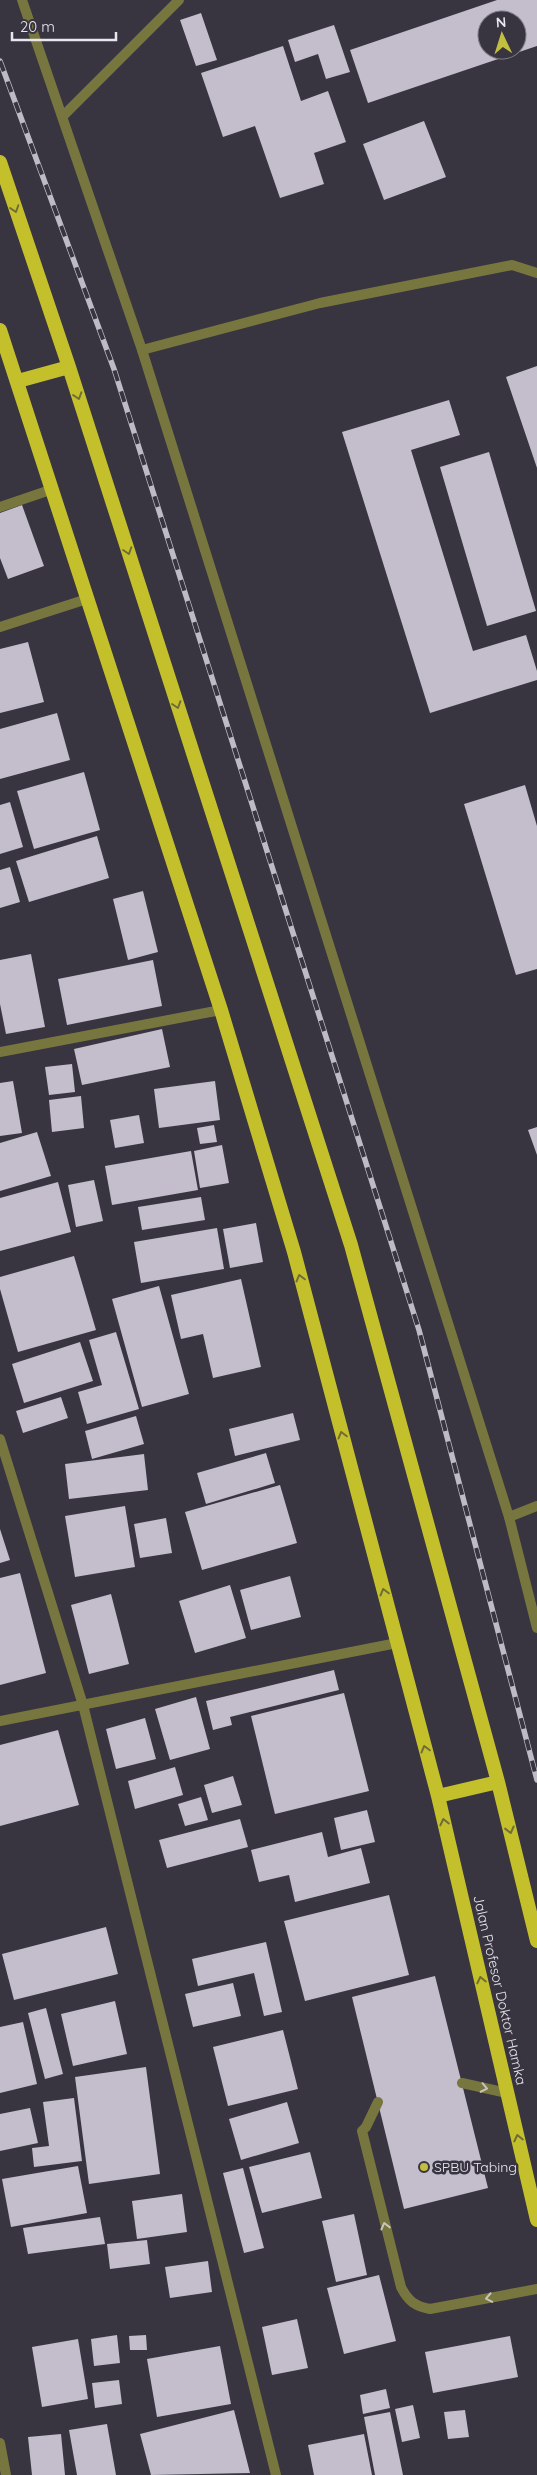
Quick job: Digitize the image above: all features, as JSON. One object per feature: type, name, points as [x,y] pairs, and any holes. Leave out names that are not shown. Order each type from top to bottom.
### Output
[{"type":"highway","points":[[0,162],[69,367],[351,1245],[498,1782],[537,1941]]},
{"type":"highway","name":"Jalan Profesor Doktor Hamka","points":[[0,330],[221,1010],[294,1252],[438,1796],[537,2220]]},
{"type":"highway","points":[[18,381],[69,367]]},
{"type":"highway","points":[[438,1796],[498,1782]]},
{"type":"street","points":[[22,0],[142,350],[509,1517],[537,1628]]},
{"type":"street","points":[[62,116],[179,0]]},
{"type":"street","points":[[142,350],[320,303],[512,265],[537,273]]},
{"type":"street","points":[[0,507],[53,489]]},
{"type":"street","points":[[0,627],[87,599]]},
{"type":"street","points":[[0,1052],[221,1010]]},
{"type":"street","points":[[0,1439],[82,1705],[276,2475]]},
{"type":"street","points":[[509,1517],[537,1506]]},
{"type":"street","points":[[0,1721],[397,1642]]},
{"type":"street","points":[[462,2083],[507,2093]]},
{"type":"street","points":[[378,2102],[366,2127],[362,2131],[401,2287],[407,2298],[418,2307],[430,2309],[537,2290]]},
{"type":"street","points":[[0,2443],[6,2475]]},
{"type":"building","points":[[497,0],[537,0],[537,46],[527,49],[527,10],[477,10],[477,60],[495,60],[368,103],[350,50]]},
{"type":"building","points":[[201,13],[217,60],[196,66],[180,20]]},
{"type":"building","points":[[334,25],[350,72],[326,79],[318,54],[295,62],[288,40]]},
{"type":"building","points":[[283,46],[301,101],[328,91],[346,142],[314,153],[324,184],[280,198],[255,126],[223,137],[201,73]]},
{"type":"building","points":[[424,121],[446,177],[384,200],[363,144]]},
{"type":"building","points":[[537,366],[537,468],[506,377]]},
{"type":"building","points":[[449,400],[460,435],[411,450],[473,651],[526,635],[537,671],[537,680],[430,713],[342,432]]},
{"type":"building","points":[[489,452],[536,611],[487,626],[440,467]]},
{"type":"building","points":[[22,505],[44,566],[8,579],[0,558],[0,513]]},
{"type":"building","points":[[28,642],[44,702],[0,713],[0,649]]},
{"type":"building","points":[[57,713],[70,760],[0,779],[0,729]]},
{"type":"building","points":[[84,772],[100,830],[34,849],[17,791]]},
{"type":"building","points":[[525,785],[537,826],[537,969],[516,975],[464,804]]},
{"type":"building","points":[[10,802],[23,847],[0,854],[0,805]]},
{"type":"building","points":[[97,836],[109,878],[29,902],[16,861]]},
{"type":"building","points":[[10,867],[20,902],[0,908],[0,870]]},
{"type":"building","points":[[143,891],[158,952],[128,960],[113,899]]},
{"type":"building","points":[[31,954],[45,1027],[6,1034],[0,1004],[0,960]]},
{"type":"building","points":[[153,960],[162,1006],[67,1025],[58,979]]},
{"type":"building","points":[[162,1029],[170,1067],[82,1085],[74,1049]]},
{"type":"building","points":[[72,1064],[75,1092],[49,1095],[45,1067]]},
{"type":"building","points":[[13,1081],[22,1133],[0,1136],[0,1083]]},
{"type":"building","points":[[215,1081],[220,1120],[159,1128],[154,1089]]},
{"type":"building","points":[[81,1096],[84,1128],[52,1132],[49,1100]]},
{"type":"building","points":[[139,1115],[144,1143],[115,1148],[110,1120]]},
{"type":"building","points":[[214,1125],[217,1142],[200,1144],[197,1128]]},
{"type":"building","points":[[537,1127],[537,1155],[528,1130]]},
{"type":"building","points":[[37,1132],[51,1176],[0,1191],[0,1143]]},
{"type":"building","points":[[222,1145],[229,1183],[200,1188],[194,1151]]},
{"type":"building","points":[[191,1151],[198,1190],[112,1205],[105,1166]]},
{"type":"building","points":[[94,1180],[103,1221],[76,1227],[68,1185]]},
{"type":"building","points":[[58,1182],[71,1232],[0,1251],[0,1198]]},
{"type":"building","points":[[201,1197],[205,1220],[142,1230],[138,1207]]},
{"type":"building","points":[[256,1223],[263,1262],[230,1268],[223,1229]]},
{"type":"building","points":[[217,1228],[224,1269],[141,1283],[134,1242]]},
{"type":"building","points":[[74,1256],[96,1330],[18,1352],[0,1289],[0,1277]]},
{"type":"building","points":[[241,1279],[261,1367],[213,1378],[203,1334],[181,1339],[171,1295]]},
{"type":"building","points":[[159,1286],[189,1394],[142,1407],[112,1299]]},
{"type":"building","points":[[116,1332],[139,1409],[87,1424],[78,1392],[102,1385],[89,1340]]},
{"type":"building","points":[[80,1342],[93,1381],[24,1403],[12,1364]]},
{"type":"building","points":[[61,1397],[68,1418],[23,1433],[16,1411]]},
{"type":"building","points":[[293,1413],[300,1440],[235,1456],[229,1429]]},
{"type":"building","points":[[136,1416],[144,1444],[92,1459],[85,1431]]},
{"type":"building","points":[[266,1453],[275,1483],[206,1504],[197,1473]]},
{"type":"building","points":[[144,1454],[148,1490],[69,1499],[65,1464]]},
{"type":"building","points":[[280,1485],[297,1543],[202,1570],[185,1512]]},
{"type":"building","points":[[125,1506],[135,1567],[75,1577],[65,1516]]},
{"type":"building","points":[[166,1518],[172,1553],[140,1558],[134,1524]]},
{"type":"building","points":[[0,1529],[10,1560],[0,1563]]},
{"type":"building","points":[[20,1573],[46,1673],[0,1685],[0,1578]]},
{"type":"building","points":[[290,1576],[301,1617],[251,1630],[240,1590]]},
{"type":"building","points":[[230,1585],[246,1638],[195,1653],[179,1601]]},
{"type":"building","points":[[111,1594],[129,1664],[89,1674],[71,1605]]},
{"type":"building","points":[[334,1670],[339,1690],[230,1717],[232,1725],[213,1730],[206,1701]]},
{"type":"building","points":[[344,1693],[369,1791],[275,1814],[251,1716]]},
{"type":"building","points":[[196,1697],[210,1749],[170,1760],[155,1709]]},
{"type":"building","points":[[145,1718],[156,1759],[116,1769],[106,1729]]},
{"type":"building","points":[[58,1730],[79,1805],[0,1826],[0,1745]]},
{"type":"building","points":[[175,1767],[183,1795],[135,1809],[128,1781]]},
{"type":"building","points":[[233,1776],[242,1805],[212,1813],[204,1785]]},
{"type":"building","points":[[201,1797],[208,1820],[185,1826],[178,1804]]},
{"type":"building","points":[[367,1810],[375,1842],[341,1850],[334,1818]]},
{"type":"building","points":[[240,1819],[248,1847],[167,1868],[159,1840]]},
{"type":"building","points":[[322,1832],[328,1857],[361,1848],[370,1883],[295,1902],[289,1875],[259,1882],[251,1850]]},
{"type":"building","points":[[389,1895],[409,1975],[305,2001],[284,1921]]},
{"type":"building","points":[[106,1927],[118,1974],[14,2000],[2,1954]]},
{"type":"building","points":[[266,1942],[282,2012],[264,2016],[254,1973],[198,1986],[192,1959]]},
{"type":"building","points":[[435,1976],[488,2188],[404,2209],[352,1997]]},
{"type":"building","points":[[233,1983],[241,2016],[193,2027],[185,1994]]},
{"type":"building","points":[[115,2001],[127,2054],[73,2066],[61,2014]]},
{"type":"building","points":[[46,2008],[63,2074],[45,2079],[28,2013]]},
{"type":"building","points":[[23,2022],[37,2084],[0,2093],[0,2027]]},
{"type":"building","points":[[283,2030],[298,2089],[228,2106],[213,2047]]},
{"type":"building","points":[[146,2067],[160,2174],[89,2184],[75,2077]]},
{"type":"building","points":[[74,2098],[82,2161],[34,2167],[32,2148],[49,2146],[43,2102]]},
{"type":"building","points":[[287,2102],[299,2143],[241,2160],[229,2119]]},
{"type":"building","points":[[30,2108],[38,2143],[0,2151],[0,2114]]},
{"type":"building","points":[[310,2152],[322,2198],[262,2213],[249,2167]]},
{"type":"building","points":[[78,2166],[87,2213],[11,2227],[2,2179]]},
{"type":"building","points":[[243,2168],[264,2248],[244,2253],[223,2173]]},
{"type":"building","points":[[182,2194],[187,2232],[137,2239],[132,2201]]},
{"type":"building","points":[[354,2214],[367,2275],[336,2282],[322,2221]]},
{"type":"building","points":[[100,2217],[105,2244],[28,2254],[23,2228]]},
{"type":"building","points":[[147,2240],[150,2264],[110,2269],[107,2244]]},
{"type":"building","points":[[208,2261],[212,2292],[170,2298],[165,2267]]},
{"type":"building","points":[[379,2275],[396,2341],[344,2354],[327,2288]]},
{"type":"building","points":[[297,2319],[308,2368],[272,2375],[262,2327]]},
{"type":"building","points":[[117,2335],[120,2363],[94,2366],[91,2339]]},
{"type":"building","points":[[146,2335],[147,2350],[130,2350],[129,2336]]},
{"type":"building","points":[[510,2336],[518,2377],[433,2393],[425,2352]]},
{"type":"building","points":[[78,2339],[88,2399],[42,2407],[32,2347]]},
{"type":"building","points":[[220,2346],[231,2404],[157,2417],[147,2359]]},
{"type":"building","points":[[119,2380],[122,2404],[95,2408],[92,2383]]},
{"type":"building","points":[[386,2389],[390,2408],[363,2414],[360,2395]]},
{"type":"building","points":[[413,2405],[420,2438],[402,2442],[395,2409]]},
{"type":"building","points":[[234,2410],[250,2473],[151,2475],[140,2434]]},
{"type":"building","points":[[465,2410],[469,2437],[448,2439],[444,2412]]},
{"type":"building","points":[[390,2412],[403,2475],[375,2475],[364,2417]]},
{"type":"building","points":[[107,2424],[116,2475],[77,2475],[69,2430]]},
{"type":"building","points":[[61,2434],[65,2475],[32,2475],[28,2437]]},
{"type":"building","points":[[364,2434],[372,2475],[314,2475],[308,2445]]},
{"type":"railway","points":[[0,61],[114,369],[419,1330],[537,1780]]},
{"type":"place","name":"SPBU Tabing","points":[[424,2167]]}]
